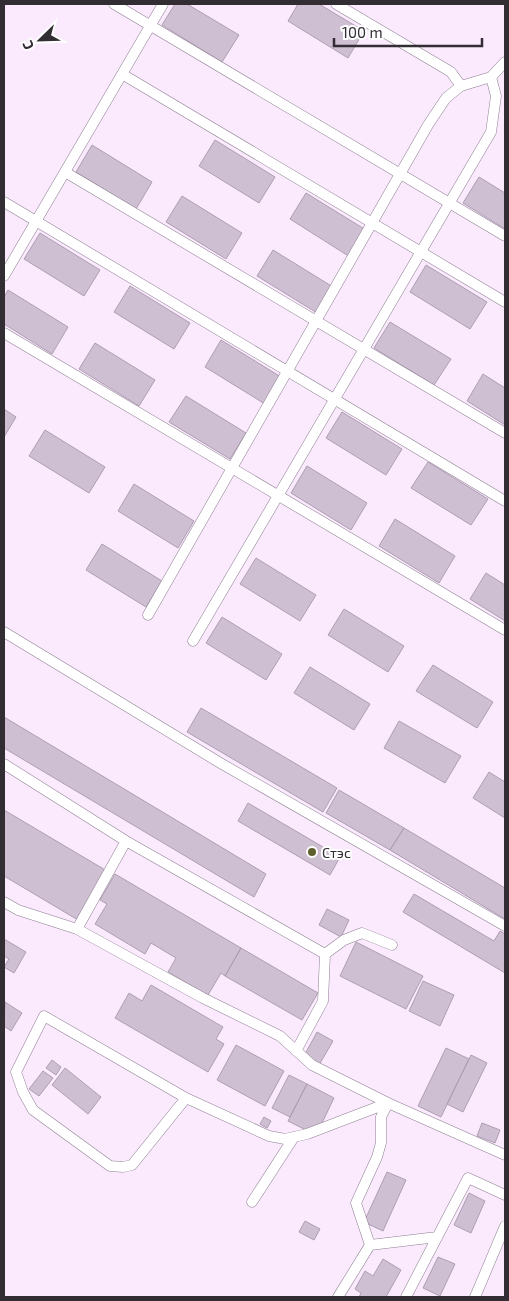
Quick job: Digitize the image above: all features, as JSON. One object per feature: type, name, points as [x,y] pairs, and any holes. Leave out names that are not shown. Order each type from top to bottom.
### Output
[{"type":"street","points":[[114,4],[505,236]]},
{"type":"street","points":[[4,276],[163,4]]},
{"type":"street","points":[[336,4],[451,72],[461,86]]},
{"type":"street","points":[[148,615],[400,174],[446,98],[461,86],[492,76],[505,62]]},
{"type":"street","points":[[122,74],[505,302]]},
{"type":"street","points":[[193,641],[490,132],[496,96],[492,76]]},
{"type":"street","points":[[65,172],[505,433]]},
{"type":"street","points":[[4,202],[505,501]]},
{"type":"street","points":[[4,333],[505,630]]},
{"type":"street","points":[[4,632],[206,754],[505,926]]},
{"type":"street","points":[[4,764],[126,841],[324,954]]},
{"type":"street","points":[[77,929],[126,841]]},
{"type":"street","points":[[4,902],[18,910],[77,929],[204,998],[280,1036],[312,1065],[388,1103],[505,1154]]},
{"type":"street","points":[[324,954],[344,940],[362,933],[392,945]]},
{"type":"street","points":[[296,1051],[323,1001],[324,954]]},
{"type":"street","points":[[186,1098],[132,1165],[123,1167],[110,1166],[33,1110],[22,1092],[16,1072],[44,1016],[186,1098],[269,1136],[285,1138],[307,1134],[388,1103]]},
{"type":"street","points":[[370,1245],[356,1203],[377,1157],[381,1143],[381,1117],[388,1103]]},
{"type":"street","points":[[252,1202],[294,1137]]},
{"type":"street","points":[[406,1297],[468,1178],[505,1195]]},
{"type":"street","points":[[475,1297],[505,1226]]},
{"type":"street","points":[[370,1245],[437,1237]]},
{"type":"street","points":[[338,1297],[370,1245]]},
{"type":"building","points":[[175,4],[187,4],[239,35],[222,62],[162,25]]},
{"type":"building","points":[[298,4],[319,4],[364,31],[348,58],[288,21]]},
{"type":"building","points":[[215,140],[275,177],[259,203],[199,166]]},
{"type":"building","points":[[92,145],[152,182],[136,209],[76,172]]},
{"type":"building","points":[[479,177],[505,193],[505,229],[463,203]]},
{"type":"building","points":[[306,193],[366,230],[350,257],[290,219]]},
{"type":"building","points":[[182,196],[242,233],[226,259],[166,222]]},
{"type":"building","points":[[40,233],[100,270],[84,296],[24,259]]},
{"type":"building","points":[[273,250],[333,287],[317,313],[257,276]]},
{"type":"building","points":[[426,265],[487,302],[470,329],[410,292]]},
{"type":"building","points":[[130,286],[190,323],[174,349],[114,312]]},
{"type":"building","points":[[8,290],[68,327],[52,354],[4,324],[4,297]]},
{"type":"building","points":[[390,322],[451,359],[434,385],[374,348]]},
{"type":"building","points":[[221,340],[281,377],[265,404],[205,367]]},
{"type":"building","points":[[95,343],[155,380],[139,406],[79,369]]},
{"type":"building","points":[[483,374],[505,388],[505,425],[467,401]]},
{"type":"building","points":[[186,396],[246,433],[230,459],[169,422]]},
{"type":"building","points":[[4,409],[16,417],[4,437]]},
{"type":"building","points":[[342,412],[402,449],[386,475],[326,438]]},
{"type":"building","points":[[45,430],[105,467],[89,493],[29,456]]},
{"type":"building","points":[[428,462],[488,499],[471,525],[411,488]]},
{"type":"building","points":[[307,466],[367,503],[351,530],[291,493]]},
{"type":"building","points":[[134,484],[194,521],[178,548],[118,511]]},
{"type":"building","points":[[395,519],[455,556],[439,583],[379,546]]},
{"type":"building","points":[[102,544],[162,581],[146,607],[86,570]]},
{"type":"building","points":[[256,558],[316,595],[300,621],[240,584]]},
{"type":"building","points":[[486,573],[505,585],[505,621],[470,599]]},
{"type":"building","points":[[344,609],[404,646],[388,672],[328,635]]},
{"type":"building","points":[[222,617],[282,654],[266,680],[206,643]]},
{"type":"building","points":[[433,665],[493,702],[477,728],[416,691]]},
{"type":"building","points":[[310,667],[370,704],[354,730],[294,693]]},
{"type":"building","points":[[201,708],[337,788],[323,812],[187,732]]},
{"type":"building","points":[[4,717],[266,874],[254,897],[4,748]]},
{"type":"building","points":[[399,721],[461,756],[445,783],[384,748]]},
{"type":"building","points":[[489,772],[505,782],[505,818],[473,798]]},
{"type":"building","points":[[339,790],[404,828],[390,850],[326,813]]},
{"type":"building","points":[[248,803],[340,857],[330,875],[238,821]]},
{"type":"building","points":[[4,810],[107,871],[78,920],[4,876]]},
{"type":"building","points":[[404,828],[505,888],[505,919],[390,850]]},
{"type":"building","points":[[115,874],[241,948],[225,976],[221,973],[208,995],[168,972],[176,958],[151,943],[145,954],[95,924],[107,904],[100,900]]},
{"type":"building","points":[[414,894],[494,941],[500,931],[505,934],[505,973],[403,912]]},
{"type":"building","points":[[327,909],[349,920],[341,937],[319,925]]},
{"type":"building","points":[[4,939],[26,952],[14,973],[4,967],[9,959],[4,956]]},
{"type":"building","points":[[356,942],[423,976],[406,1009],[340,976]]},
{"type":"building","points":[[241,948],[318,993],[302,1020],[225,976]]},
{"type":"building","points":[[423,981],[454,995],[440,1026],[409,1011]]},
{"type":"building","points":[[151,985],[223,1027],[216,1039],[224,1044],[208,1072],[115,1018],[129,993],[142,1001]]},
{"type":"building","points":[[5,1002],[22,1013],[11,1031],[4,1026]]},
{"type":"building","points":[[317,1032],[333,1041],[319,1065],[304,1056]]},
{"type":"building","points":[[236,1045],[284,1071],[265,1106],[217,1080]]},
{"type":"building","points":[[446,1048],[469,1059],[441,1117],[418,1106]]},
{"type":"building","points":[[471,1055],[487,1063],[463,1112],[447,1104]]},
{"type":"building","points":[[52,1060],[61,1067],[56,1075],[46,1068]]},
{"type":"building","points":[[65,1068],[101,1097],[88,1114],[52,1085]]},
{"type":"building","points":[[43,1071],[53,1078],[39,1096],[29,1089]]},
{"type":"building","points":[[289,1075],[307,1084],[290,1117],[272,1108]]},
{"type":"building","points":[[307,1084],[334,1098],[322,1123],[306,1130],[288,1121]]},
{"type":"building","points":[[264,1117],[271,1121],[267,1128],[260,1124]]},
{"type":"building","points":[[482,1123],[500,1130],[495,1143],[477,1136]]},
{"type":"building","points":[[387,1172],[406,1180],[383,1231],[364,1222]]},
{"type":"building","points":[[469,1193],[485,1201],[471,1233],[454,1225]]},
{"type":"building","points":[[305,1221],[320,1229],[314,1240],[299,1232]]},
{"type":"building","points":[[438,1257],[455,1264],[440,1296],[423,1288]]},
{"type":"building","points":[[383,1259],[401,1270],[386,1297],[359,1297],[361,1293],[355,1289],[365,1271],[373,1276]]},
{"type":"place","name":"Стэс","points":[[312,852]]}]
